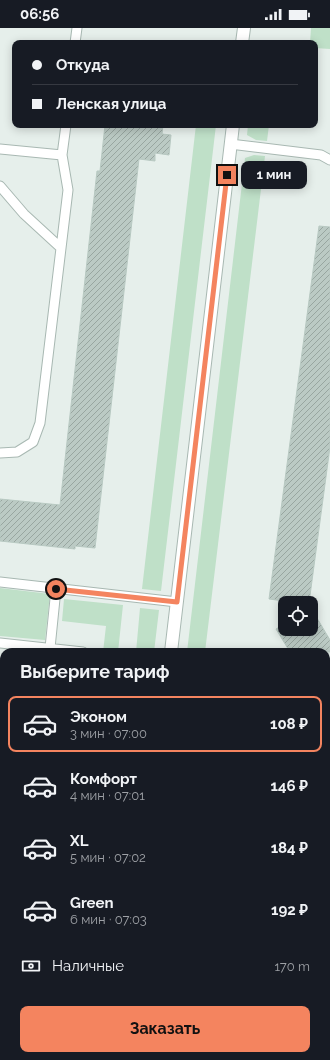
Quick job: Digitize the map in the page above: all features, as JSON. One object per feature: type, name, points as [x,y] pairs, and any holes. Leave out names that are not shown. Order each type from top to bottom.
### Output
[{"type":"street","points":[[242,40],[244,28]]},
{"type":"street","points":[[171,648],[232,128]]},
{"type":"lane","points":[[75,40],[77,28]]},
{"type":"lane","points":[[0,453],[17,452],[32,442],[40,423],[68,190],[62,155],[66,128]]},
{"type":"lane","points":[[230,144],[321,154],[330,160]]},
{"type":"lane","points":[[0,149],[62,155]]},
{"type":"lane","points":[[0,186],[24,214],[61,248]]},
{"type":"lane","points":[[0,582],[177,602]]},
{"type":"lane","points":[[0,643],[50,648],[56,589]]},
{"type":"green space","points":[[311,28],[330,28],[330,49],[318,48],[318,40],[310,40]]},
{"type":"green space","points":[[196,128],[216,128],[161,591],[142,589]]},
{"type":"green space","points":[[248,128],[269,128],[267,141],[256,140],[247,135]]},
{"type":"green space","points":[[254,155],[265,156],[205,648],[187,648],[245,158]]},
{"type":"green space","points":[[0,588],[50,594],[45,640],[0,636]]},
{"type":"green space","points":[[64,599],[123,605],[118,648],[103,648],[106,626],[62,621]]},
{"type":"green space","points":[[140,608],[159,610],[154,648],[136,648]]},
{"type":"building","points":[[105,128],[163,128],[162,134],[171,135],[169,155],[155,153],[155,161],[139,159],[95,548],[75,546],[75,549],[0,541],[0,499],[60,505],[97,171],[100,171]]},
{"type":"building","points":[[319,226],[330,227],[330,447],[310,596],[278,596],[278,600],[269,599]]},
{"type":"building","points":[[318,620],[330,640],[330,648],[288,648],[280,636],[318,636]]},
{"type":"route","points":[[56,589],[177,602],[227,175]]}]
